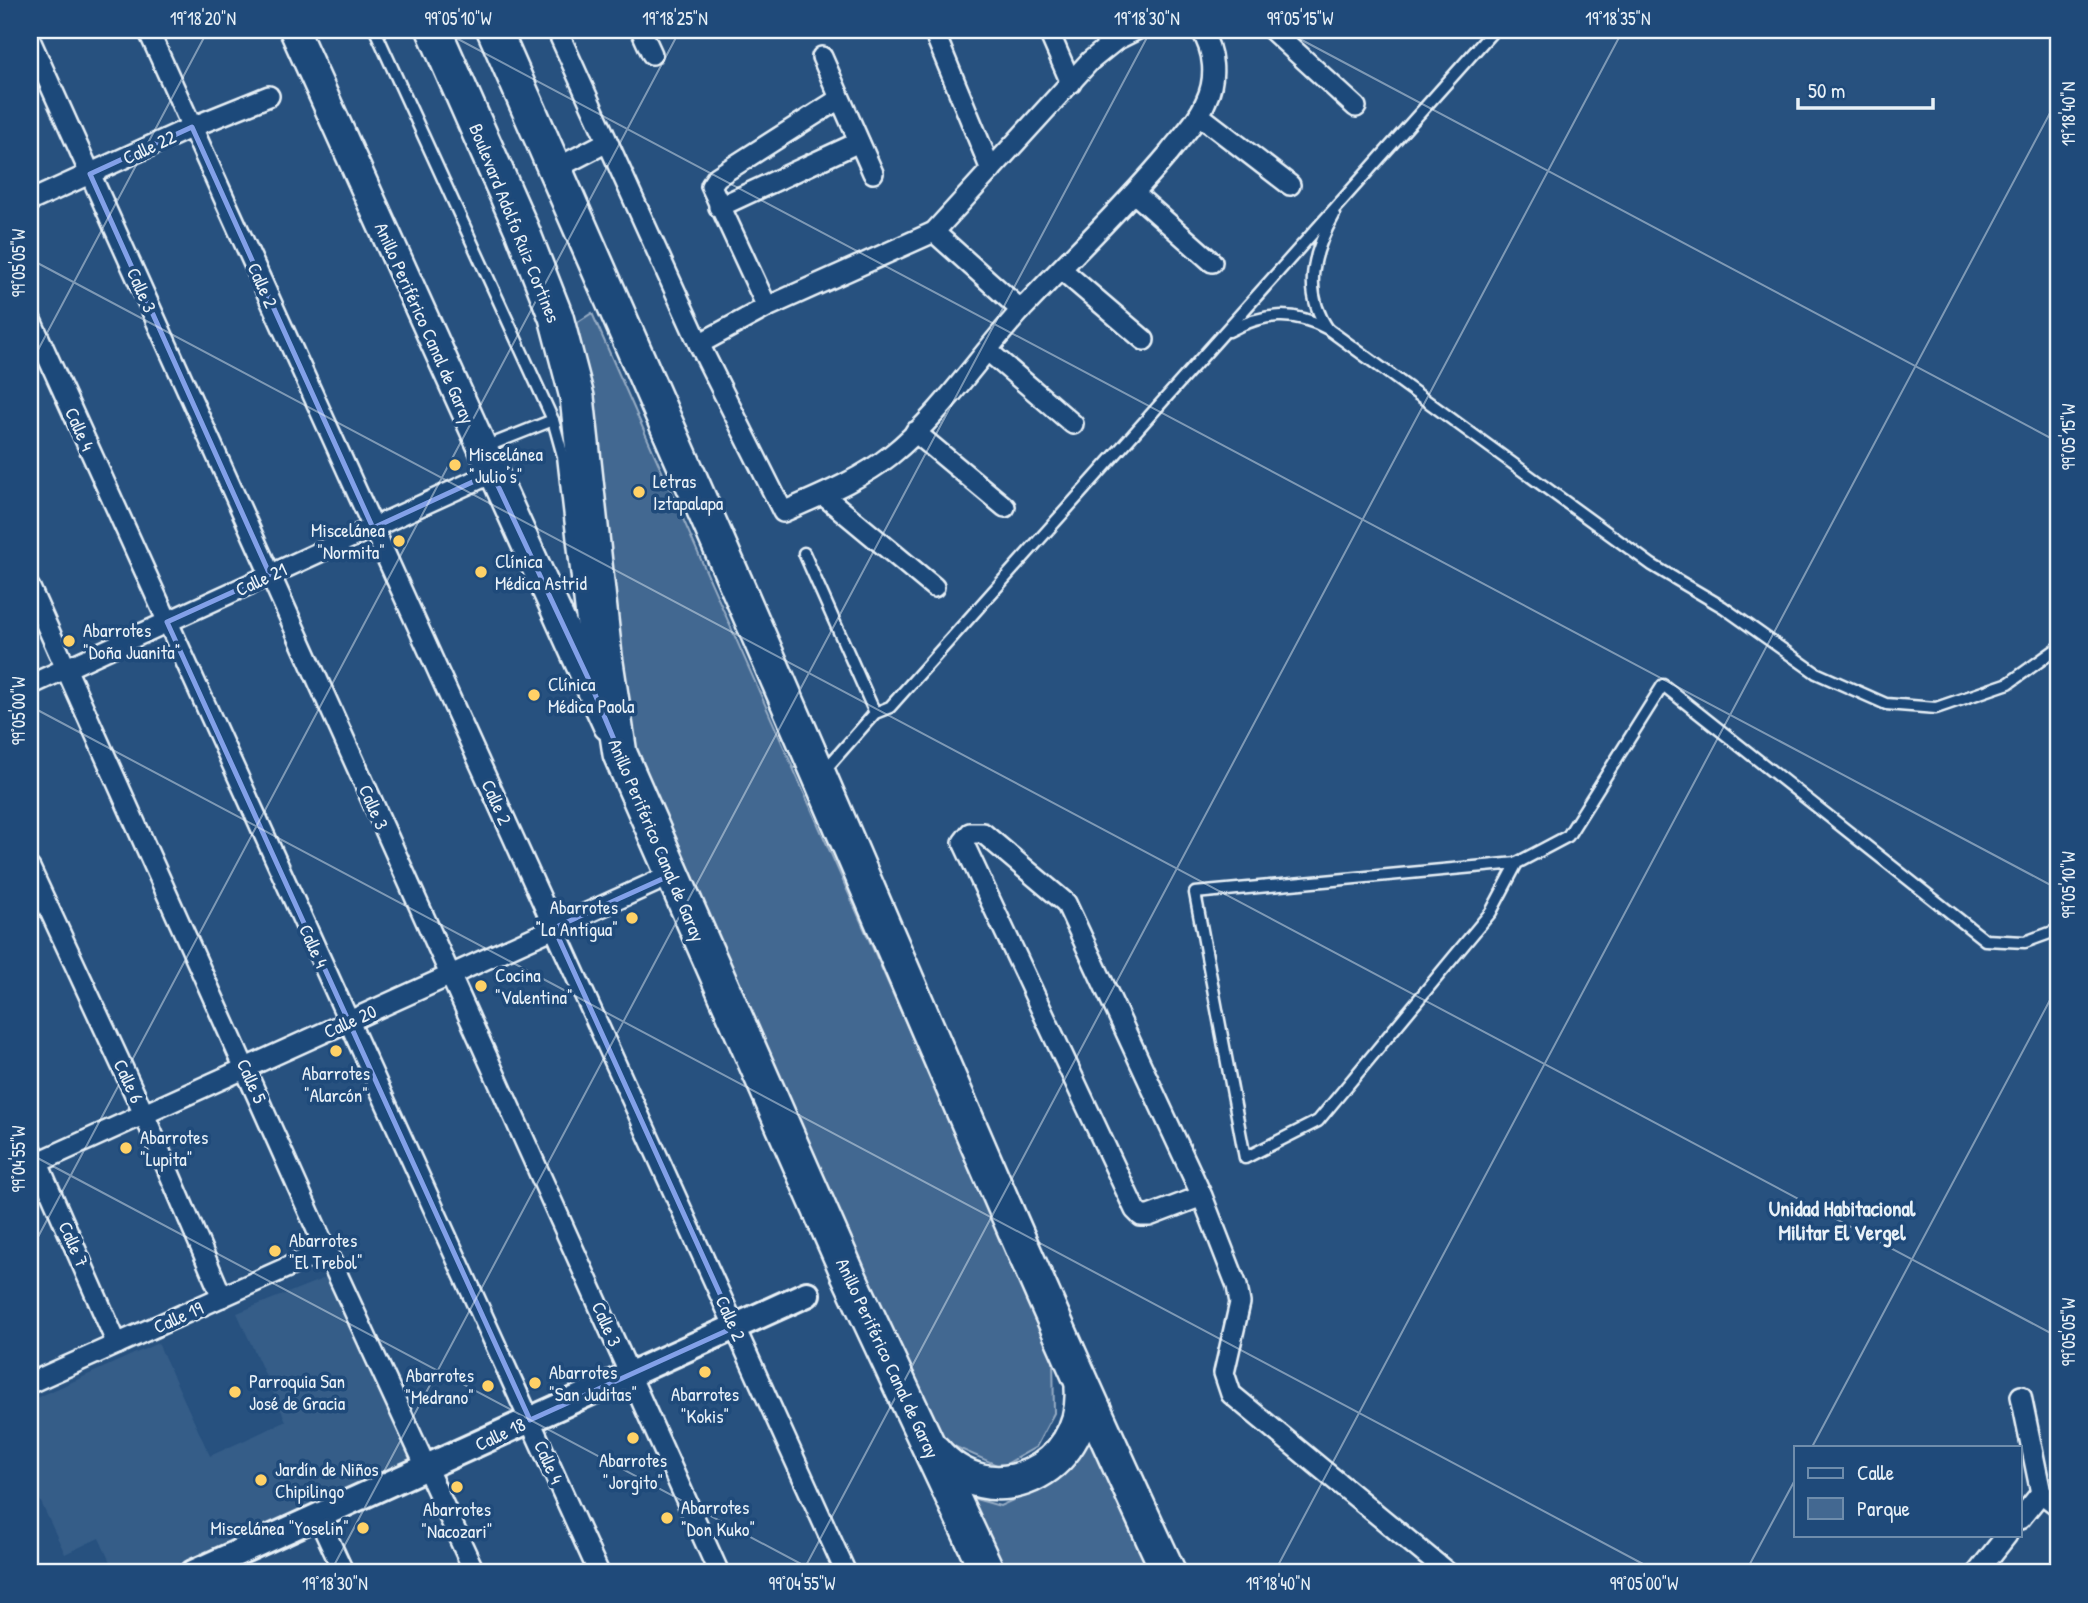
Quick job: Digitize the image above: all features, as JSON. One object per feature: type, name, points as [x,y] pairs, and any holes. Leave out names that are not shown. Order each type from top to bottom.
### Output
[{"type":"highway","name":"Boulevard Adolfo Ruiz Cortines","points":[[434,30],[527,242],[556,317],[577,397],[605,656],[620,754]]},
{"type":"highway","points":[[494,30],[819,776],[980,1155],[1082,1388],[1169,1573]]},
{"type":"highway","name":"Anillo Periférico Canal de Garay","points":[[620,754],[848,1274],[988,1573]]},
{"type":"highway","points":[[923,1434],[940,1458],[965,1475],[994,1482],[1023,1479],[1049,1465],[1069,1444],[1081,1417],[1082,1388]]},
{"type":"main road","name":"Anillo Periférico Canal de Garay","points":[[294,30],[486,461],[589,680],[620,754]]},
{"type":"street","name":"Calle 2","points":[[148,30],[846,1573]]},
{"type":"street","points":[[557,30],[699,344],[783,512],[823,495],[891,455],[988,351],[1021,310],[1134,193],[1199,115],[1212,79],[1212,57],[1201,30]]},
{"type":"street","points":[[641,30],[652,54]]},
{"type":"street","points":[[1048,30],[1071,83]]},
{"type":"street","points":[[699,344],[767,307],[934,232],[1071,83],[1115,40],[1136,30]]},
{"type":"street","points":[[1272,30],[1356,107]]},
{"type":"street","points":[[935,34],[991,170]]},
{"type":"street","name":"Calle 3","points":[[30,40],[719,1573]]},
{"type":"street","points":[[822,57],[873,173]]},
{"type":"street","name":"Calle 22","points":[[30,201],[192,127],[269,96]]},
{"type":"street","points":[[767,307],[710,186],[717,177],[839,99]]},
{"type":"street","points":[[1199,115],[1290,185]]},
{"type":"street","points":[[555,169],[607,142]]},
{"type":"street","points":[[719,207],[859,142]]},
{"type":"street","points":[[1134,193],[1212,262]]},
{"type":"street","points":[[934,232],[1021,310]]},
{"type":"street","points":[[1062,270],[1144,340]]},
{"type":"street","name":"Calle 4","points":[[30,318],[599,1573]]},
{"type":"street","points":[[988,351],[1073,424]]},
{"type":"street","points":[[915,432],[1005,507]]},
{"type":"street","name":"Calle 21","points":[[30,685],[373,528],[486,461]]},
{"type":"street","points":[[823,495],[934,587]]},
{"type":"street","name":"Calle 5","points":[[30,588],[326,1251],[475,1573]]},
{"type":"street","points":[[1202,1196],[1149,1216],[1141,1216],[1135,1210],[963,842],[970,833],[983,833],[1066,903],[1202,1196],[1237,1286],[1240,1303],[1224,1373],[1231,1394],[1448,1573]]},
{"type":"street","name":"Calle 6","points":[[30,868],[144,1114],[222,1297]]},
{"type":"street","name":"Calle 20","points":[[32,1158],[144,1114],[671,875]]},
{"type":"street","name":"Calle 7","points":[[32,1158],[117,1344]]},
{"type":"street","name":"Calle 19","points":[[30,1384],[326,1251]]},
{"type":"street","name":"Calle 18","points":[[208,1570],[318,1517],[807,1294]]},
{"type":"street","points":[[2021,1396],[2040,1493],[2058,1506]]},
{"type":"street","points":[[2022,1516],[2040,1493]]},
{"type":"street","points":[[318,1517],[344,1573]]},
{"type":"street","points":[[1977,1573],[2006,1536]]},
{"type":"lane","points":[[375,30],[553,420],[563,456],[589,680]]},
{"type":"lane","points":[[819,776],[875,713],[890,707],[1494,30]]},
{"type":"lane","points":[[1328,329],[1315,303],[1313,268],[1322,236],[1343,199]]},
{"type":"lane","points":[[1218,339],[1242,324],[1274,315],[1306,319],[1328,329],[1652,565],[1723,607],[1816,673],[1886,704],[1936,708],[2009,683],[2058,648]]},
{"type":"lane","points":[[486,461],[553,420]]},
{"type":"lane","points":[[804,554],[875,713]]},
{"type":"lane","points":[[1517,863],[1491,912],[1318,1121],[1245,1158],[1195,893],[1517,863],[1568,836],[1663,685],[1985,940],[2025,942],[2058,930]]},
{"type":"highlighted area","points":[[192,127],[373,528],[492,473],[589,680],[671,875],[554,928],[735,1327],[530,1420],[167,622],[270,575],[90,174]]},
{"type":"shaded area","points":[[330,1276],[412,1458],[158,1573],[115,1573],[99,1538],[65,1554],[39,1498],[30,1502],[30,1401],[158,1343],[210,1456],[286,1421],[237,1313]]},
{"type":"green space","points":[[592,313],[1053,1356],[1054,1413],[1036,1447],[1001,1467],[931,1436],[611,749],[593,391],[575,324]]},
{"type":"green space","points":[[1083,1417],[1156,1573],[989,1573],[951,1492],[1000,1506],[1055,1481],[1080,1445]]},
{"type":"place","name":"Miscelánea \"Julio's\"","points":[[455,465]]},
{"type":"place","name":"Letras Iztapalapa","points":[[639,492]]},
{"type":"place","name":"Miscelánea \"Normita\"","points":[[399,541]]},
{"type":"place","name":"Clínica Médica Astrid","points":[[481,572]]},
{"type":"place","name":"Abarrotes \"Doña Juanita\"","points":[[69,641]]},
{"type":"place","name":"Clínica Médica Paola","points":[[534,695]]},
{"type":"place","name":"Abarrotes \"La Antigua\"","points":[[632,918]]},
{"type":"place","name":"Cocina \"Valentina\"","points":[[481,986]]},
{"type":"place","name":"Abarrotes \"Alarcón\"","points":[[336,1051]]},
{"type":"place","name":"Abarrotes \"Lupita\"","points":[[126,1148]]},
{"type":"place","name":"Abarrotes \"El Trebol\"","points":[[275,1251]]},
{"type":"place","name":"Abarrotes \"Kokis\"","points":[[705,1372]]},
{"type":"place","name":"Abarrotes \"San Juditas\"","points":[[535,1383]]},
{"type":"place","name":"Abarrotes \"Medrano\"","points":[[488,1386]]},
{"type":"place","name":"Parroquia San José de Gracia","points":[[235,1392]]},
{"type":"place","name":"Abarrotes \"Jorgito\"","points":[[633,1438]]},
{"type":"place","name":"Jardín de Niños Chipilingo","points":[[261,1480]]},
{"type":"place","name":"Abarrotes \"Nacozari\"","points":[[457,1487]]},
{"type":"place","name":"Abarrotes \"Don Kuko\"","points":[[667,1518]]},
{"type":"place","name":"Miscelánea \"Yoselin\"","points":[[363,1528]]},
{"type":"district","name":"Unidad Habitacional Militar El Vergel","points":[[1842,1221]]}]
